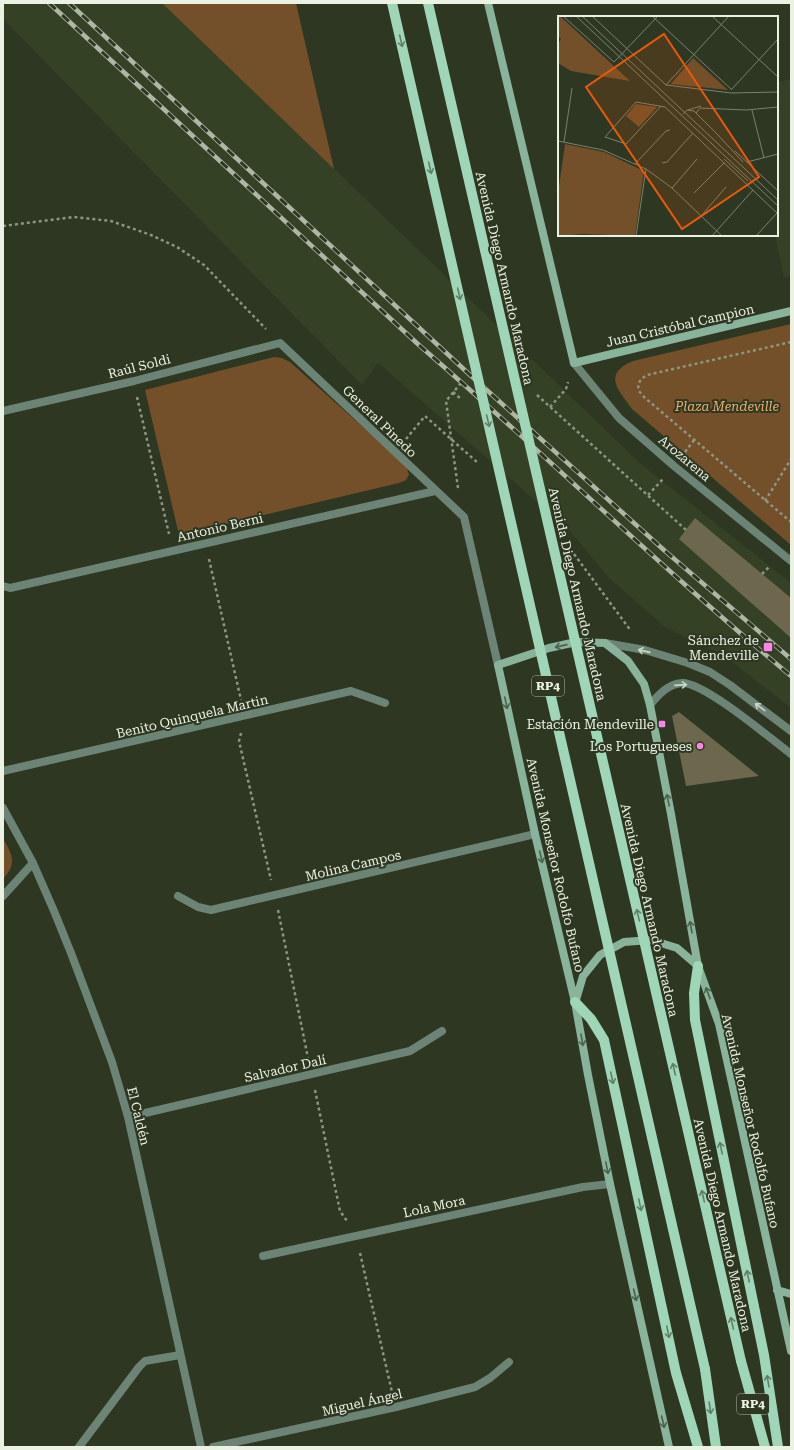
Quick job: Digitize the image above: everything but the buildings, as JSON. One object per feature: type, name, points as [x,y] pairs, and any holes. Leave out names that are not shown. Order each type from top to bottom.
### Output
[{"type":"main road","name":"RP4","points":[[392,3],[705,1369],[716,1447]]},
{"type":"main road","name":"Avenida Diego Armando Maradona","points":[[428,3],[741,1361],[765,1447]]},
{"type":"main road","points":[[698,966],[694,993],[695,1020],[764,1355],[778,1447]]},
{"type":"main road","points":[[575,1002],[590,1019],[604,1040],[676,1373],[698,1447]]},
{"type":"street","points":[[488,3],[574,363]]},
{"type":"street","name":"Juan Cristóbal Campion","points":[[574,363],[791,312]]},
{"type":"street","name":"Raúl Soldi","points":[[3,411],[280,343]]},
{"type":"street","name":"General Pinedo","points":[[280,343],[464,518]]},
{"type":"street","name":"Arozarena","points":[[574,363],[619,418],[674,466],[791,561]]},
{"type":"street","name":"Antonio Berni","points":[[7,587],[435,491]]},
{"type":"street","name":"Avenida Monseñor Rodolfo Bufano","points":[[464,518],[535,834],[575,1002],[610,1184],[669,1447]]},
{"type":"street","points":[[498,665],[549,648],[576,642],[605,643],[645,650],[688,663],[710,672],[730,685],[791,731]]},
{"type":"street","name":"Avenida Monseñor Rodolfo Bufano","points":[[605,643],[628,661],[644,684],[650,704],[698,966],[719,1024],[791,1351]]},
{"type":"street","points":[[650,704],[662,692],[671,686],[682,683],[693,685],[719,700],[791,754]]},
{"type":"street","name":"Benito Quinquela Martin","points":[[3,771],[351,691],[385,703]]},
{"type":"street","name":"El Caldén","points":[[3,808],[33,863],[72,953],[112,1062],[128,1117],[201,1447]]},
{"type":"street","name":"Molina Campos","points":[[178,896],[198,907],[211,910],[535,834]]},
{"type":"street","points":[[3,896],[33,863]]},
{"type":"street","points":[[575,1002],[583,976],[600,955],[624,942],[651,940],[677,948],[698,966]]},
{"type":"street","name":"Salvador Dalí","points":[[128,1117],[410,1051],[442,1031]]},
{"type":"street","name":"Lola Mora","points":[[263,1256],[583,1187],[610,1184]]},
{"type":"street","points":[[777,1290],[791,1294]]},
{"type":"street","points":[[79,1447],[145,1361],[180,1355]]},
{"type":"street","name":"Miguel Ángel","points":[[213,1447],[396,1407],[474,1387],[490,1378],[509,1362]]},
{"type":"path","points":[[3,226],[74,217],[111,221],[151,234],[177,247],[204,265],[280,343]]},
{"type":"path","points":[[791,342],[647,375],[641,379],[638,385],[639,391],[644,397],[791,522]]},
{"type":"path","points":[[550,407],[566,389],[574,363]]},
{"type":"path","points":[[134,380],[173,550]]},
{"type":"path","points":[[453,392],[461,399]]},
{"type":"path","points":[[765,501],[791,459]]},
{"type":"path","points":[[206,543],[244,716],[239,741],[275,896],[340,1211],[356,1235],[396,1407]]},
{"type":"shaded area","points":[[3,3],[162,3],[641,464],[791,583],[791,708],[720,653],[666,628],[610,579],[569,530],[378,363],[362,385],[3,19]]},
{"type":"shaded area","points":[[791,79],[791,276],[784,278],[775,236],[778,236],[778,82]]},
{"type":"green space","points":[[162,3],[296,3],[334,169]]},
{"type":"green space","name":"Plaza Mendeville","points":[[791,324],[791,545],[632,409],[618,389],[615,377],[623,366],[633,361]]},
{"type":"green space","points":[[274,357],[282,358],[290,362],[403,463],[407,468],[409,475],[406,480],[399,483],[179,535],[145,390]]},
{"type":"green space","points":[[3,839],[11,855],[12,864],[3,879]]},
{"type":"railway","points":[[49,3],[420,346],[743,636],[791,676]]},
{"type":"railway","points":[[69,3],[469,374],[665,551],[791,659]]},
{"type":"place","name":"Sánchez de Mendeville","points":[[768,647]]},
{"type":"place","name":"Estación Mendeville","points":[[662,724]]},
{"type":"place","name":"Los Portugueses","points":[[700,746]]}]
